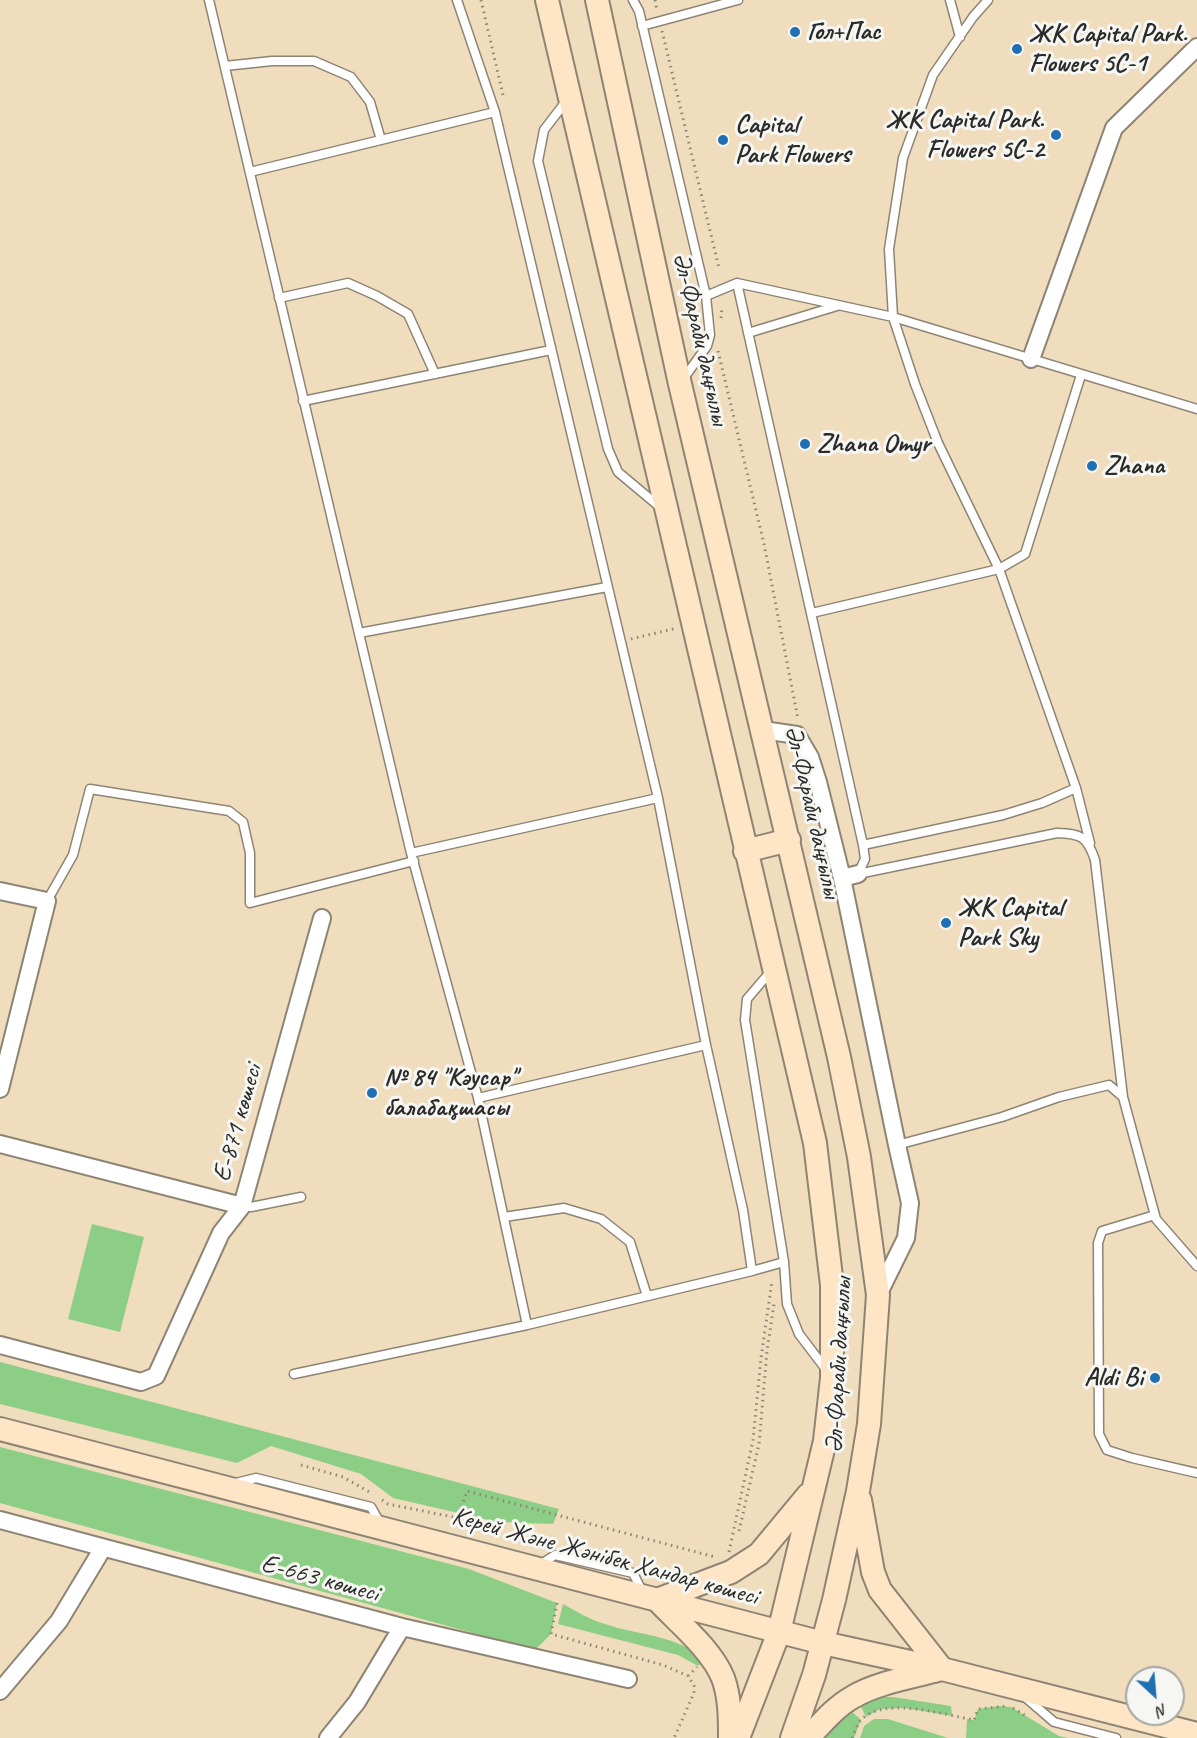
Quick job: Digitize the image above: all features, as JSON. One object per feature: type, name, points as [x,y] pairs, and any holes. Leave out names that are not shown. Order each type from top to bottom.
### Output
[{"type":"main road","name":"Әл-Фараби даңғылы","points":[[547,0],[815,1143],[832,1285],[832,1378],[825,1441],[779,1632],[738,1738]]},
{"type":"main road","name":"Әл-Фараби даңғылы","points":[[597,0],[680,384],[839,1057],[859,1157],[878,1295],[869,1424],[858,1491],[823,1643],[792,1738]]},
{"type":"main road","points":[[745,851],[789,840]]},
{"type":"main road","name":"Керей Және Жәнібек Хандар көшесі","points":[[0,1429],[779,1632],[942,1669],[1190,1735]]},
{"type":"main road","points":[[730,1738],[729,1702],[723,1677],[706,1652],[651,1598],[731,1572],[759,1554],[813,1489]]},
{"type":"main road","points":[[808,1738],[839,1706],[854,1696],[942,1669],[880,1590],[873,1572],[858,1491]]},
{"type":"street","points":[[1031,359],[1114,128],[1197,47]]},
{"type":"street","points":[[763,730],[797,735],[810,757],[850,876],[897,1145],[910,1203],[906,1238],[878,1295]]},
{"type":"street","points":[[0,891],[47,901],[0,1089]]},
{"type":"street","name":"Е-871 көшесі","points":[[0,1144],[242,1206],[322,918]]},
{"type":"street","points":[[0,1345],[141,1382],[156,1376],[220,1233],[242,1206]]},
{"type":"street","name":"Е-663 көшесі","points":[[0,1520],[402,1627],[628,1679]]},
{"type":"street","points":[[0,1690],[59,1621],[103,1548]]},
{"type":"street","points":[[328,1738],[357,1702],[402,1627]]},
{"type":"lane","points":[[209,0],[413,857],[478,1098],[527,1325]]},
{"type":"lane","points":[[457,0],[495,112],[658,798],[706,1045],[742,1210],[752,1271]]},
{"type":"lane","points":[[633,0],[639,11],[706,296],[710,335],[707,346],[680,384]]},
{"type":"lane","points":[[642,26],[738,0]]},
{"type":"lane","points":[[950,0],[960,37]]},
{"type":"lane","points":[[988,0],[933,75],[903,158],[889,249],[893,317],[915,384],[939,443],[999,569],[1076,788],[1095,860],[1123,1097],[1156,1220],[1197,1266]]},
{"type":"lane","points":[[225,66],[272,61],[314,61],[351,77],[370,102],[381,140]]},
{"type":"lane","points":[[569,98],[544,130],[538,161],[608,449],[618,472],[666,512]]},
{"type":"lane","points":[[250,172],[495,112]]},
{"type":"lane","points":[[706,296],[737,283],[893,317],[1197,409]]},
{"type":"lane","points":[[737,283],[864,845],[865,859],[850,876]]},
{"type":"lane","points":[[279,298],[348,284],[377,296],[408,314],[435,374]]},
{"type":"lane","points":[[748,333],[839,305]]},
{"type":"lane","points":[[303,401],[551,350]]},
{"type":"lane","points":[[812,613],[999,569],[1025,554],[1081,375]]},
{"type":"lane","points":[[359,633],[607,587]]},
{"type":"lane","points":[[864,845],[1003,815],[1042,803],[1076,788]]},
{"type":"lane","points":[[47,901],[73,855],[90,789],[229,811],[243,822],[250,854],[250,903],[413,857],[658,798]]},
{"type":"lane","points":[[850,876],[1056,833],[1076,834],[1089,843]]},
{"type":"lane","points":[[773,968],[747,999],[745,1020],[787,1304],[799,1334],[832,1378]]},
{"type":"lane","points":[[478,1098],[706,1045]]},
{"type":"lane","points":[[897,1145],[1002,1117],[1059,1097],[1109,1085],[1123,1097]]},
{"type":"lane","points":[[242,1206],[251,1207],[302,1197]]},
{"type":"lane","points":[[504,1217],[564,1208],[601,1219],[630,1242],[647,1296]]},
{"type":"lane","points":[[1155,1215],[1102,1231],[1098,1243],[1099,1434],[1107,1450],[1197,1473]]},
{"type":"lane","points":[[294,1374],[527,1325],[781,1263]]},
{"type":"lane","points":[[1013,1687],[1054,1722],[1116,1738]]},
{"type":"path","points":[[655,0],[718,268]]},
{"type":"path","points":[[721,326],[722,308]]},
{"type":"path","points":[[721,345],[717,352],[764,544],[804,747]]},
{"type":"path","points":[[727,1560],[753,1440],[769,1299],[781,1263]]},
{"type":"path","points":[[739,1531],[759,1444],[767,1351],[775,1299]]},
{"type":"path","points":[[301,1465],[343,1477],[388,1504],[458,1518],[466,1491],[716,1557]]},
{"type":"path","points":[[551,1634],[557,1604]]},
{"type":"path","points":[[852,1738],[861,1720],[880,1709],[905,1708],[974,1720],[978,1709],[1011,1707],[1030,1718]]},
{"type":"green space","points":[[92,1224],[144,1237],[120,1332],[68,1319]]},
{"type":"green space","points":[[0,1362],[559,1509],[553,1524],[497,1522],[393,1498],[361,1474],[271,1446],[237,1463],[0,1404]]},
{"type":"green space","points":[[0,1447],[469,1569],[557,1603],[551,1634],[535,1650],[0,1503]]},
{"type":"green space","points":[[563,1604],[599,1622],[682,1645],[705,1660],[698,1666],[678,1655],[558,1624]]},
{"type":"green space","points":[[877,1697],[893,1697],[951,1706],[952,1716],[905,1708],[880,1709],[866,1717],[859,1703]]},
{"type":"green space","points":[[1011,1707],[1059,1736],[1068,1738],[966,1738],[967,1719],[974,1720],[978,1709]]},
{"type":"green space","points":[[849,1709],[861,1720],[854,1738],[825,1738]]},
{"type":"green space","points":[[874,1719],[888,1719],[948,1738],[860,1738],[864,1726]]},
{"type":"place","name":"Гол+Пас","points":[[795,32]]},
{"type":"place","name":"ЖК Capital Park. Flowers 5C-1","points":[[1017,49]]},
{"type":"place","name":"ЖК Capital Park. Flowers 5C-2","points":[[1056,135]]},
{"type":"place","name":"Capital Park Flowers","points":[[723,140]]},
{"type":"place","name":"Zhana Omyr","points":[[805,444]]},
{"type":"place","name":"Zhana","points":[[1092,466]]},
{"type":"place","name":"ЖК Capital Park Sky","points":[[946,923]]},
{"type":"place","name":"№ 84 \"Кәусар\" балабақшасы","points":[[372,1093]]},
{"type":"place","name":"Aldi Bi","points":[[1155,1378]]}]
